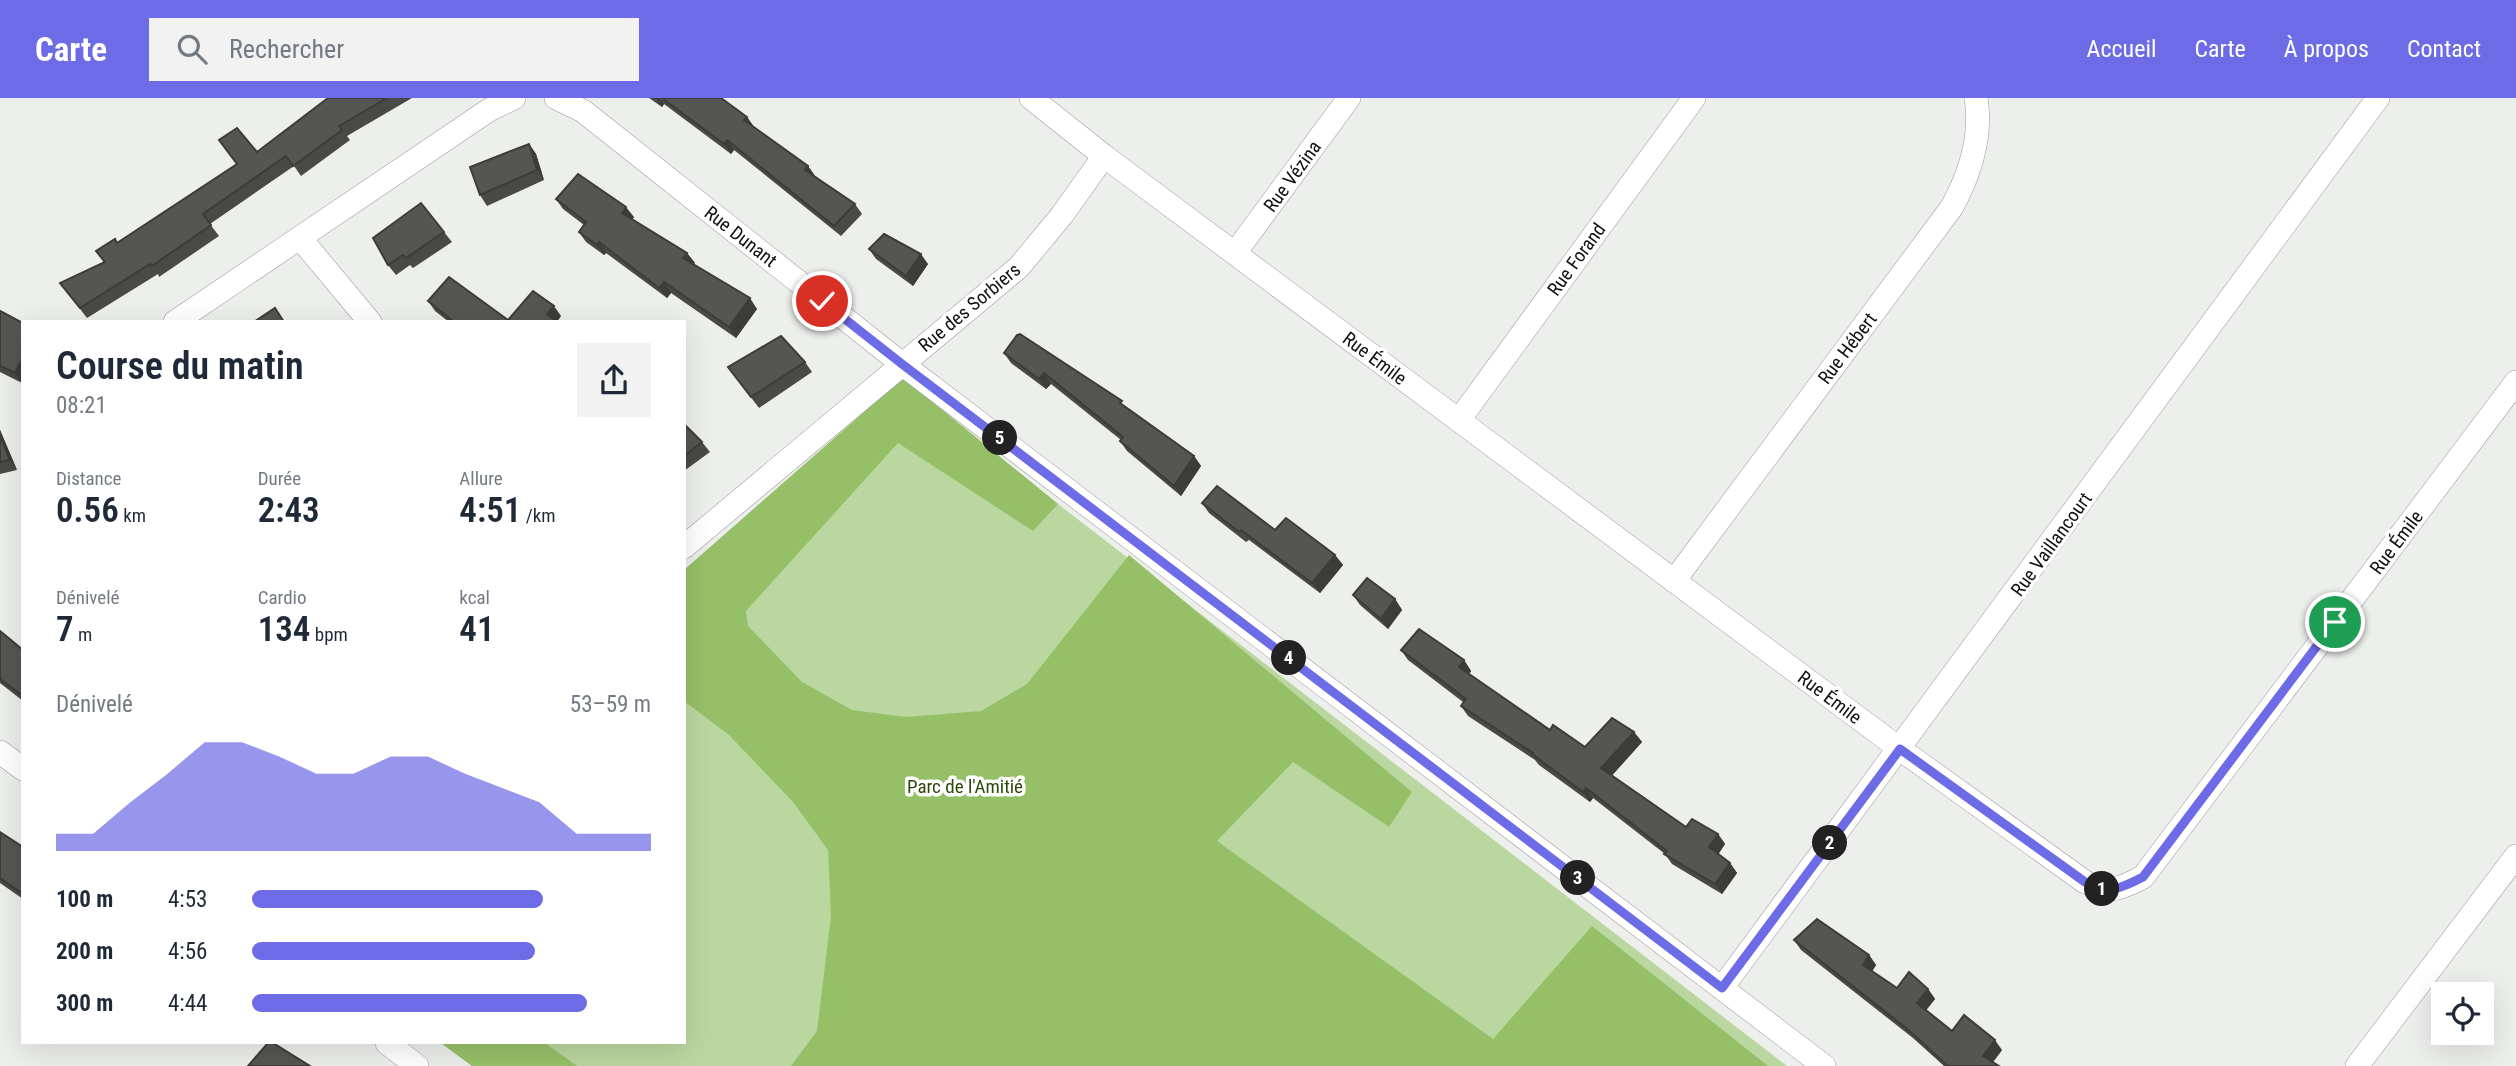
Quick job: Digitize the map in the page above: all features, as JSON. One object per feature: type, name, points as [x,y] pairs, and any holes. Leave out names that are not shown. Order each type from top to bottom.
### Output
[{"type":"street","points":[[178,320],[489,110],[514,98]]},
{"type":"street","name":"Rue Dunant","points":[[556,98],[583,111],[902,364],[1824,1066]]},
{"type":"street","name":"Rue Émile","points":[[1031,98],[1104,156],[1900,749],[2085,882],[2100,889],[2122,889],[2143,877],[2516,382]]},
{"type":"street","name":"Rue Vézina","points":[[1235,253],[1349,98]]},
{"type":"street","name":"Rue Forand","points":[[1459,420],[1694,98]]},
{"type":"street","name":"Rue Hébert","points":[[1674,581],[1952,206],[1962,188],[1975,144],[1978,111],[1976,98]]},
{"type":"street","name":"Rue Vaillancourt","points":[[1722,988],[2378,98]]},
{"type":"street","name":"Rue des Sorbiers","points":[[686,545],[1019,267],[1062,215],[1104,156]]},
{"type":"street","points":[[300,238],[368,320]]},
{"type":"street","points":[[0,752],[21,768]]},
{"type":"street","points":[[2357,1066],[2516,856]]},
{"type":"street","points":[[388,1044],[418,1066]]},
{"type":"green space","name":"Parc de l'Amitié","points":[[903,378],[1058,504],[1787,1066],[472,1066],[442,1044],[686,1044],[686,568]]},
{"type":"green space","name":"Parc de l'Amitié","points":[[903,378],[1058,504],[1033,531],[898,443],[746,611],[748,626],[802,682],[852,710],[906,717],[981,711],[1027,684],[1129,555],[1412,792],[1389,827],[1293,762],[1217,841],[1493,1039],[1592,926],[1768,1066],[791,1066],[817,1031],[831,916],[828,850],[793,802],[729,735],[686,703],[686,568]]},
{"type":"green space","points":[[442,1044],[546,1044],[577,1066],[472,1066]]},
{"type":"building","points":[[328,98],[387,98],[339,126],[342,130],[293,166],[286,156],[203,214],[211,225],[152,266],[150,264],[80,308],[60,283],[105,262],[96,251],[115,239],[117,243],[237,164],[219,140],[237,128],[257,152]]},
{"type":"building","points":[[662,98],[721,98],[747,117],[744,120],[808,166],[805,170],[855,204],[834,226],[727,140],[724,144]]},
{"type":"building","points":[[529,144],[537,170],[480,195],[470,167]]},
{"type":"building","points":[[578,174],[626,207],[622,213],[687,253],[683,258],[750,298],[729,327],[664,282],[659,288],[599,242],[597,245],[579,232],[586,222],[556,199]]},
{"type":"building","points":[[421,203],[444,232],[406,258],[403,255],[388,265],[373,238]]},
{"type":"building","points":[[884,234],[921,254],[906,276],[869,249]]},
{"type":"building","points":[[449,277],[508,320],[452,320],[428,301]]},
{"type":"building","points":[[533,291],[554,306],[547,314],[554,320],[508,320]]},
{"type":"building","points":[[275,308],[283,320],[257,320]]},
{"type":"building","points":[[0,311],[21,322],[21,361],[15,373],[0,366]]},
{"type":"building","points":[[1020,334],[1122,401],[1120,403],[1194,456],[1174,486],[1120,441],[1123,437],[1044,373],[1039,379],[1004,353]]},
{"type":"building","points":[[781,336],[805,362],[751,397],[728,367]]},
{"type":"building","points":[[686,426],[702,442],[686,454]]},
{"type":"building","points":[[0,436],[10,460],[0,462]]},
{"type":"building","points":[[1217,486],[1275,530],[1286,518],[1335,555],[1312,583],[1202,503]]},
{"type":"building","points":[[1367,578],[1395,599],[1381,619],[1353,595]]},
{"type":"building","points":[[1419,629],[1464,660],[1459,667],[1550,730],[1553,725],[1585,747],[1612,718],[1634,732],[1601,768],[1686,827],[1692,819],[1718,834],[1709,847],[1730,863],[1715,884],[1664,854],[1667,851],[1586,788],[1583,792],[1533,753],[1461,706],[1466,699],[1401,650]]},
{"type":"building","points":[[0,631],[21,648],[21,695],[0,679]]},
{"type":"building","points":[[0,832],[21,846],[21,893],[0,878]]},
{"type":"building","points":[[1817,919],[1869,955],[1863,965],[1897,988],[1909,972],[1928,989],[1917,1003],[1952,1031],[1964,1015],[1995,1040],[1983,1056],[1999,1066],[1948,1066],[1906,1028],[1794,940]]},
{"type":"building","points":[[267,1044],[275,1044],[310,1066],[248,1066]]},
{"type":"route","points":[[822,301],[1722,988],[1900,749],[2085,882],[2100,889],[2122,889],[2143,877],[2335,622]]}]
